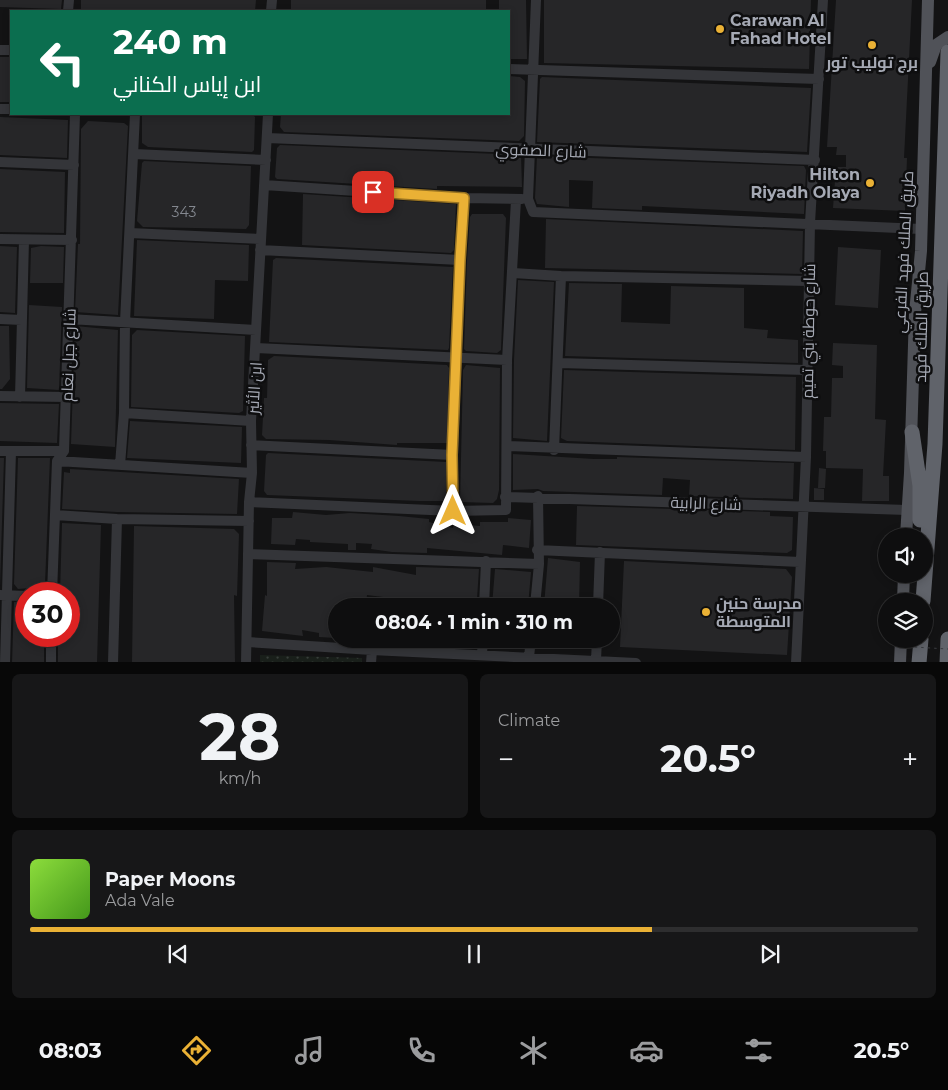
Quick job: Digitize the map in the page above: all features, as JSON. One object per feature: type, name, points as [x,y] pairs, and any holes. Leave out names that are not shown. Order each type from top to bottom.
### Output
[{"type":"highway","name":"طريق الملك فهد","points":[[927,528],[935,444],[942,49]]},
{"type":"highway","points":[[912,432],[920,486],[923,528]]},
{"type":"highway","points":[[947,662],[948,639]]},
{"type":"highway","points":[[919,662],[920,648]]},
{"type":"main road","name":"طريق الملك فهد الفرعي","points":[[906,528],[912,432],[915,320],[922,229],[928,0]]},
{"type":"main road","points":[[927,73],[948,37]]},
{"type":"main road","points":[[900,662],[901,648]]},
{"type":"street","points":[[536,0],[528,199],[533,212],[922,229]]},
{"type":"street","name":"شارع حوطة بني تميم","points":[[796,662],[806,457],[810,224],[823,0]]},
{"type":"street","points":[[920,0],[928,16]]},
{"type":"street","points":[[510,69],[819,79]]},
{"type":"street","name":"شارع جبل نعام","points":[[52,582],[57,461],[64,450],[67,397],[75,115]]},
{"type":"street","points":[[120,465],[124,413],[135,115]]},
{"type":"street","name":"ابن الأثير","points":[[246,662],[249,502],[252,473],[251,421],[268,115]]},
{"type":"street","name":"شارع الصفوي","points":[[267,138],[815,160]]},
{"type":"street","points":[[134,154],[266,160]]},
{"type":"street","points":[[0,162],[74,165]]},
{"type":"street","points":[[264,185],[464,198],[528,199]]},
{"type":"street","points":[[453,511],[452,455],[464,198]]},
{"type":"street","points":[[249,502],[453,511],[506,510],[507,360],[516,200]]},
{"type":"street","points":[[130,233],[460,260]]},
{"type":"street","points":[[0,239],[72,240]]},
{"type":"street","points":[[20,397],[24,240]]},
{"type":"street","points":[[513,273],[561,276],[809,281]]},
{"type":"street","points":[[554,450],[561,276]]},
{"type":"street","points":[[0,319],[22,320]]},
{"type":"street","points":[[69,319],[256,330]]},
{"type":"street","points":[[256,348],[507,360]]},
{"type":"street","points":[[559,363],[806,370]]},
{"type":"street","points":[[0,396],[67,397]]},
{"type":"street","points":[[124,413],[251,421]]},
{"type":"street","points":[[251,445],[452,455]]},
{"type":"street","points":[[507,446],[554,450],[806,457]]},
{"type":"street","points":[[0,451],[64,450]]},
{"type":"street","points":[[4,662],[5,502],[11,452]]},
{"type":"street","points":[[57,461],[252,473]]},
{"type":"street","points":[[536,598],[539,564],[537,550],[538,496]]},
{"type":"street","name":"شارع الرابية","points":[[505,497],[538,496],[907,510]]},
{"type":"street","points":[[54,515],[117,520],[249,521]]},
{"type":"street","points":[[113,662],[117,520]]},
{"type":"street","points":[[537,550],[800,562]]},
{"type":"street","points":[[598,598],[600,552]]},
{"type":"street","points":[[248,554],[539,564]]},
{"type":"street","points":[[484,598],[486,561]]},
{"type":"street","points":[[247,642],[561,660],[636,662]]},
{"type":"street","points":[[51,647],[51,662]]},
{"type":"street","points":[[482,648],[482,654]]},
{"type":"street","points":[[530,648],[530,657]]},
{"type":"street","points":[[596,660],[597,648]]},
{"type":"street","points":[[371,662],[372,650]]},
{"type":"path","points":[[931,648],[948,649]]},
{"type":"shaded area","points":[[260,655],[362,658],[362,662],[260,662]]},
{"type":"building","points":[[0,0],[62,0],[61,9],[0,7]]},
{"type":"building","points":[[81,0],[256,0],[255,10],[81,10]]},
{"type":"building","points":[[291,0],[486,0],[486,10],[291,10]]},
{"type":"building","points":[[499,0],[526,0],[527,59],[510,59],[510,10],[499,10]]},
{"type":"building","points":[[544,0],[811,0],[809,69],[544,63]]},
{"type":"building","points":[[836,0],[912,0],[904,158],[907,158],[905,211],[833,208],[836,167],[846,167],[846,155],[836,155],[837,147],[827,147]]},
{"type":"building","points":[[0,57],[10,57],[10,102],[0,102]]},
{"type":"building","points":[[510,76],[520,77],[525,81],[524,136],[519,141],[284,132],[280,127],[281,115],[510,115]]},
{"type":"building","points":[[542,77],[811,88],[807,152],[537,142],[540,79]]},
{"type":"building","points":[[253,115],[255,117],[254,150],[252,152],[148,147],[142,143],[142,116]]},
{"type":"building","points":[[0,117],[68,120],[67,158],[0,155]]},
{"type":"building","points":[[88,121],[124,123],[128,126],[118,315],[75,312],[78,244],[80,244],[81,129]]},
{"type":"building","points":[[280,145],[521,155],[522,187],[437,186],[437,189],[277,179],[275,177],[277,148]]},
{"type":"building","points":[[537,156],[804,166],[806,170],[804,214],[642,206],[642,210],[592,208],[593,181],[569,180],[569,207],[537,204],[535,198]]},
{"type":"building","points":[[144,161],[251,166],[249,225],[246,229],[143,227],[137,221],[142,163]]},
{"type":"building","points":[[0,169],[65,172],[64,233],[0,232]]},
{"type":"building","points":[[303,194],[456,204],[454,250],[451,253],[302,245]]},
{"type":"building","points":[[472,214],[503,214],[506,218],[501,350],[497,353],[466,351],[464,349],[467,260],[470,217]]},
{"type":"building","points":[[546,219],[803,231],[802,274],[545,268]]},
{"type":"building","points":[[137,240],[249,245],[248,281],[215,280],[214,319],[134,316]]},
{"type":"building","points":[[0,246],[17,247],[15,313],[0,312]]},
{"type":"building","points":[[41,246],[64,247],[63,283],[30,283],[31,248]]},
{"type":"building","points":[[838,247],[881,250],[878,308],[835,305]]},
{"type":"building","points":[[276,258],[453,267],[448,350],[269,342],[273,260]]},
{"type":"building","points":[[518,280],[554,282],[547,441],[513,438]]},
{"type":"building","points":[[569,283],[622,284],[621,322],[670,324],[671,286],[744,288],[744,328],[768,330],[767,338],[798,340],[798,363],[565,356]]},
{"type":"building","points":[[29,305],[62,307],[59,390],[27,388]]},
{"type":"building","points":[[0,326],[9,326],[10,379],[2,389],[0,389]]},
{"type":"building","points":[[75,326],[118,330],[115,447],[71,444]]},
{"type":"building","points":[[137,330],[245,336],[243,411],[239,413],[131,407],[132,335]]},
{"type":"building","points":[[833,343],[877,345],[875,419],[886,420],[883,476],[889,476],[889,501],[862,501],[863,469],[826,468],[826,451],[823,451],[824,417],[831,417],[832,378],[843,378],[843,366],[832,365]]},
{"type":"building","points":[[274,356],[447,365],[449,368],[447,443],[397,443],[397,445],[329,440],[266,439],[262,435],[264,398],[267,398],[268,360]]},
{"type":"building","points":[[466,365],[500,368],[499,490],[497,499],[493,503],[460,502],[463,370]]},
{"type":"building","points":[[564,370],[796,377],[795,450],[567,441],[561,438]]},
{"type":"building","points":[[0,403],[59,404],[57,443],[0,441]]},
{"type":"building","points":[[130,421],[242,427],[241,463],[127,458]]},
{"type":"building","points":[[268,453],[446,462],[446,499],[443,501],[419,501],[267,495],[264,491],[266,455]]},
{"type":"building","points":[[513,454],[594,459],[617,459],[617,457],[794,463],[793,499],[689,496],[690,480],[663,478],[662,495],[543,491],[538,489],[513,490]]},
{"type":"building","points":[[0,458],[4,458],[0,586]]},
{"type":"building","points":[[18,458],[50,458],[45,582],[15,582],[15,585],[14,584]]},
{"type":"building","points":[[819,468],[826,469],[825,488],[818,488]]},
{"type":"building","points":[[70,469],[239,479],[237,514],[62,509],[64,472],[70,473]]},
{"type":"building","points":[[814,488],[824,489],[824,500],[814,500]]},
{"type":"building","points":[[577,506],[770,512],[770,516],[793,517],[792,550],[787,553],[576,545]]},
{"type":"building","points":[[293,512],[326,515],[350,513],[429,519],[429,522],[453,528],[454,524],[480,526],[480,522],[508,522],[508,518],[531,520],[529,548],[503,545],[502,555],[427,548],[427,553],[392,552],[371,549],[372,544],[356,543],[356,550],[348,550],[348,544],[310,542],[310,540],[296,539],[295,545],[271,544],[272,518],[292,518]]},
{"type":"building","points":[[62,523],[101,525],[97,662],[58,662],[58,647],[80,647],[80,582],[60,582]]},
{"type":"building","points":[[134,526],[234,529],[239,534],[237,596],[234,595],[235,662],[132,662]]},
{"type":"building","points":[[548,558],[580,562],[579,598],[545,598]]},
{"type":"building","name":"مدرسة حنين المتوسطة","points":[[624,561],[786,569],[792,577],[787,655],[620,647]]},
{"type":"building","points":[[267,562],[296,563],[295,569],[326,567],[373,572],[373,567],[416,575],[416,567],[479,569],[477,598],[391,598],[367,595],[367,598],[328,598],[328,638],[319,637],[319,633],[302,630],[303,636],[262,631],[265,595],[267,596]]},
{"type":"building","points":[[495,569],[531,572],[529,598],[493,598]]},
{"type":"building","points":[[14,602],[15,647],[44,647],[44,662],[12,662]]},
{"type":"place","name":"Carawan Al Fahad Hotel","points":[[720,29]]},
{"type":"place","name":"برج توليب تور","points":[[872,45]]},
{"type":"place","name":"Hilton Riyadh Olaya","points":[[870,183]]},
{"type":"place","name":"مدرسة حنين المتوسطة","points":[[706,612]]},
{"type":"route","points":[[373,192],[464,198],[452,455],[453,511]]}]
